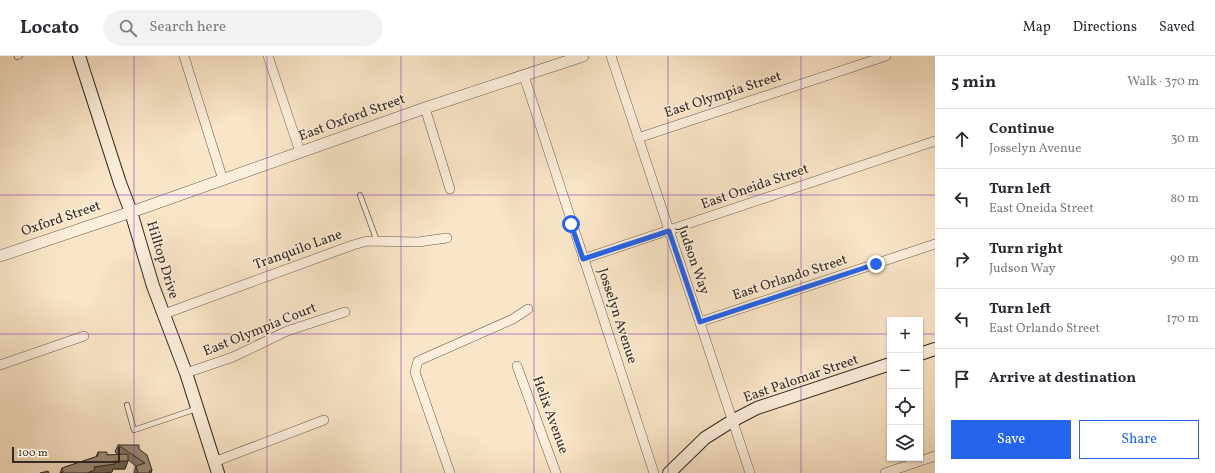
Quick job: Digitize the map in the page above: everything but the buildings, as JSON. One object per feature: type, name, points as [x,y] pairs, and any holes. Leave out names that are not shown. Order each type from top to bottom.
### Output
[{"type":"main road","name":"Hilltop Drive","points":[[79,56],[120,183],[131,212],[153,286],[186,373],[216,468]]},
{"type":"main road","points":[[923,353],[935,349]]},
{"type":"main road","name":"East Palomar Street","points":[[669,473],[705,438],[732,421],[757,408],[887,365]]},
{"type":"street","points":[[184,56],[223,180]]},
{"type":"street","points":[[268,56],[300,152]]},
{"type":"street","name":"East Oxford Street","points":[[131,212],[425,108],[583,56]]},
{"type":"street","name":"Judson Way","points":[[611,56],[750,473]]},
{"type":"street","name":"East Olympia Street","points":[[638,138],[886,56]]},
{"type":"street","name":"Josselyn Avenue","points":[[524,76],[654,473]]},
{"type":"street","points":[[425,108],[450,189]]},
{"type":"street","name":"East Oneida Street","points":[[583,259],[935,141]]},
{"type":"street","name":"Oxford Street","points":[[0,256],[131,212]]},
{"type":"street","name":"Tranquilo Lane","points":[[164,314],[353,244],[377,241],[418,242],[447,238]]},
{"type":"street","name":"East Orlando Street","points":[[700,322],[935,244]]},
{"type":"street","points":[[450,473],[415,372],[418,361],[513,319],[528,309]]},
{"type":"street","name":"East Olympia Court","points":[[186,373],[233,357],[287,331],[345,312]]},
{"type":"street","points":[[0,364],[84,336]]},
{"type":"street","name":"Helix Avenue","points":[[517,366],[556,473]]},
{"type":"street","points":[[216,468],[324,420]]},
{"type":"street","points":[[885,473],[935,456]]},
{"type":"lane","points":[[360,195],[377,241]]},
{"type":"lane","points":[[126,405],[134,430],[197,408]]},
{"type":"route","points":[[571,224],[583,259],[669,231],[700,322],[876,264]]}]
